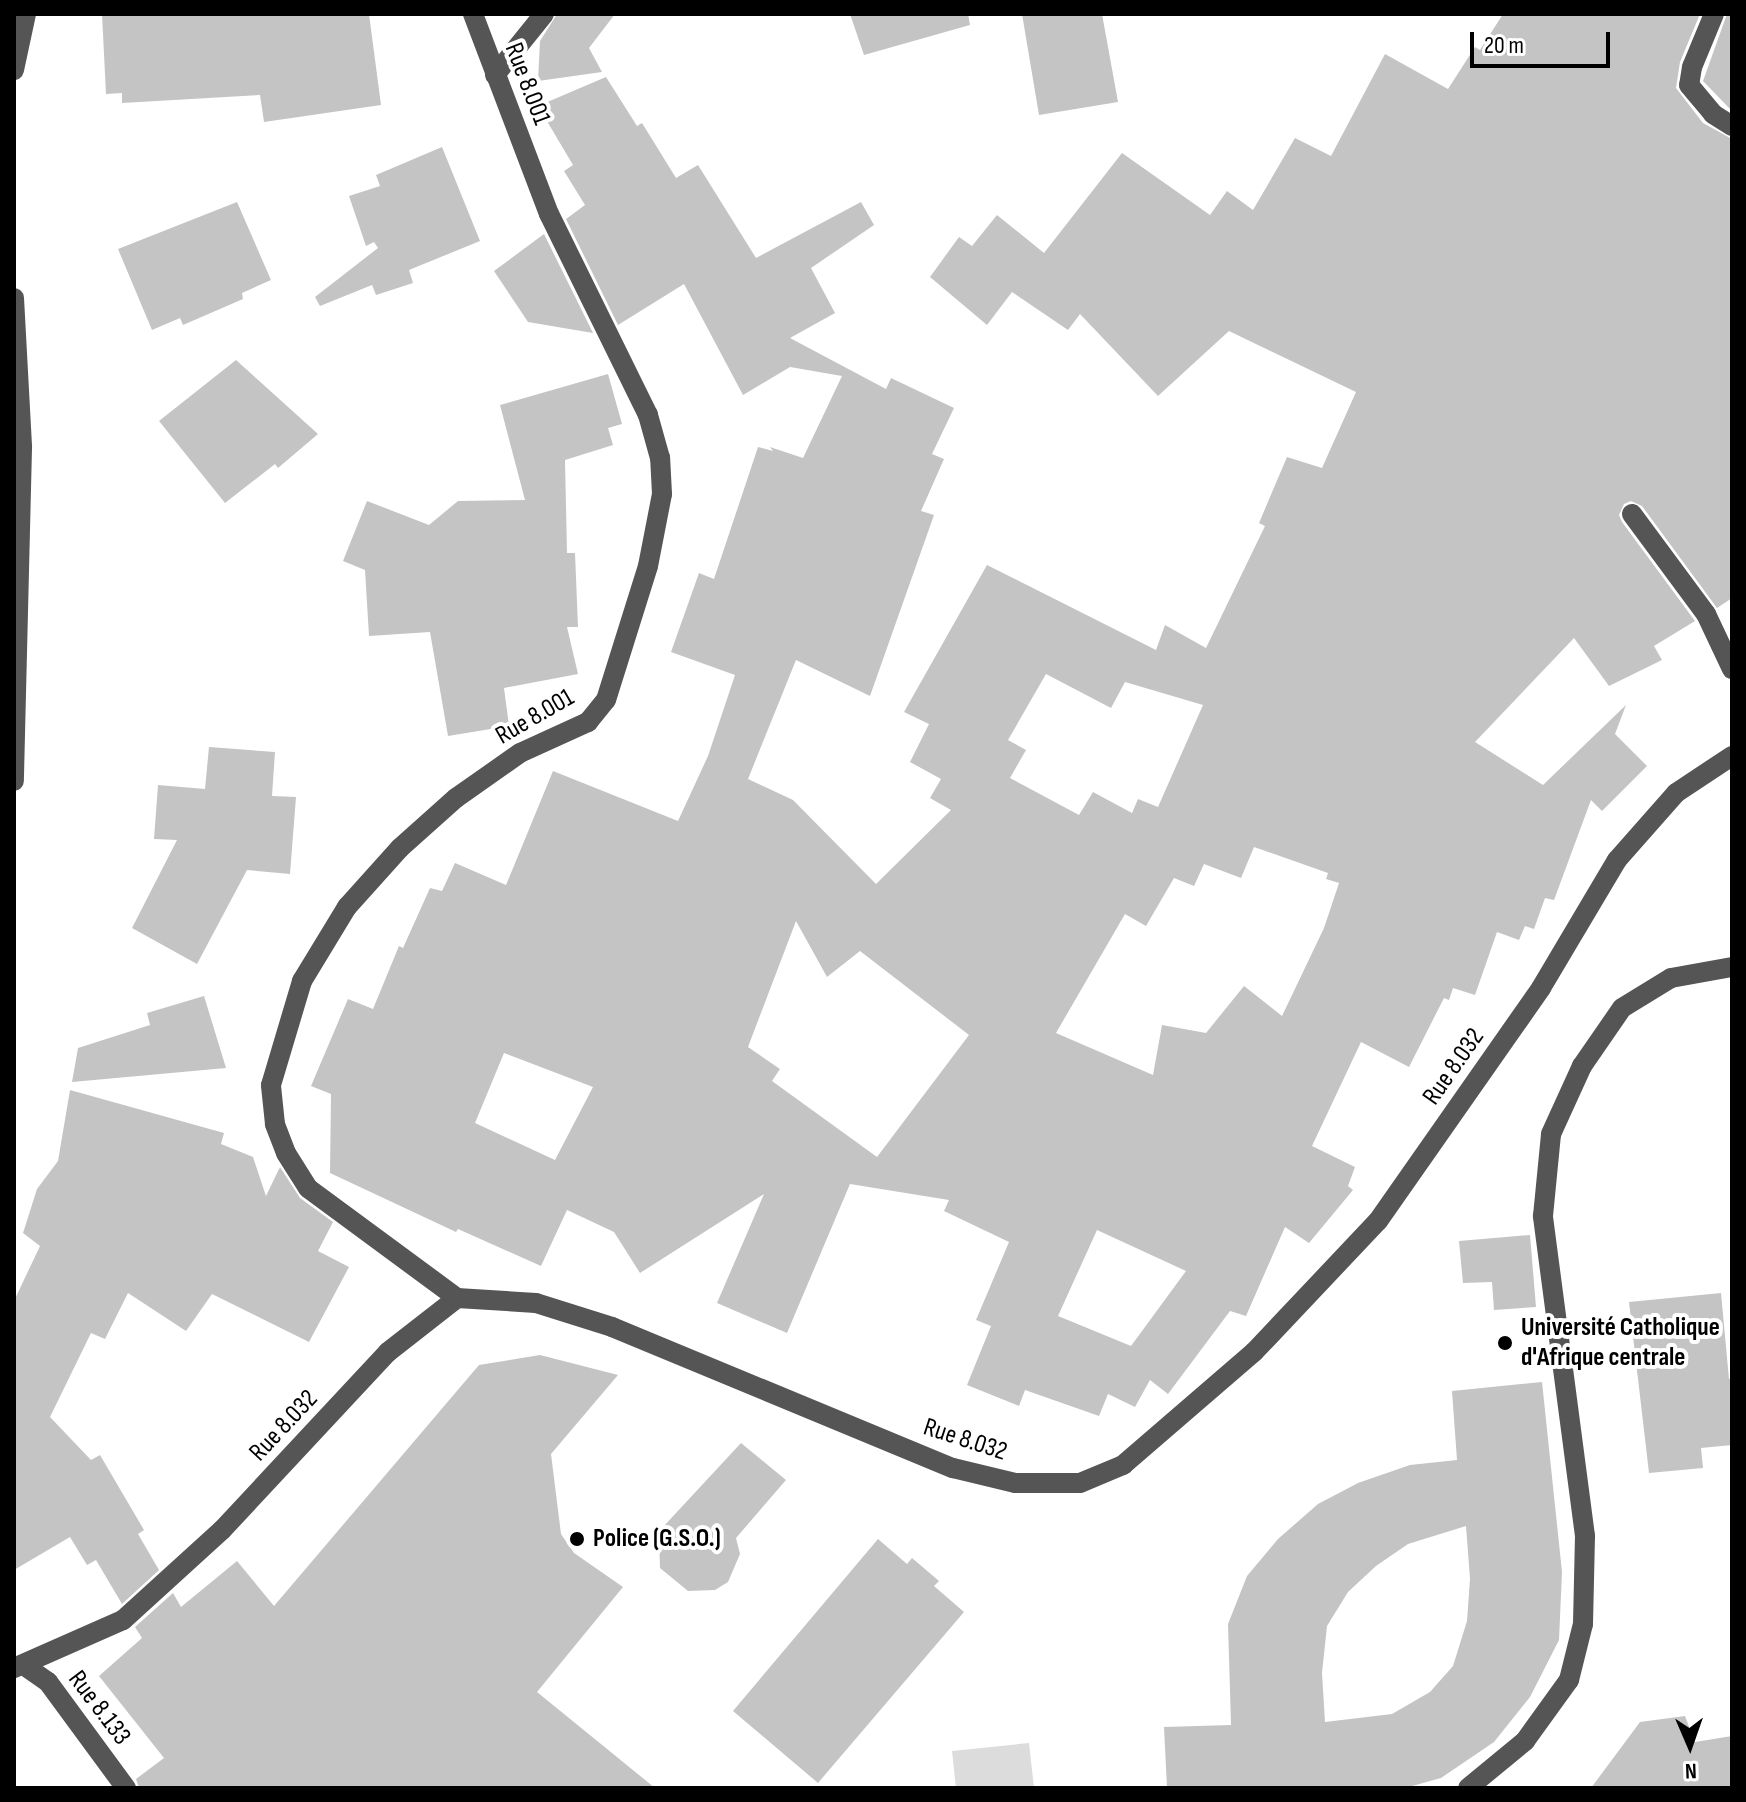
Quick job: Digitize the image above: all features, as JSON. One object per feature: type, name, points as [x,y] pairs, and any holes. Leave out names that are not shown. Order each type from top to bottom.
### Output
[{"type":"street","points":[[14,70],[26,14]]},
{"type":"street","name":"Rue 8.001","points":[[457,1298],[308,1188],[280,1139],[271,1085],[302,981],[347,907],[400,848],[456,798],[520,753],[588,722],[606,700],[648,566],[662,494],[660,458],[648,415],[549,214],[473,14]]},
{"type":"street","points":[[495,75],[544,14]]},
{"type":"street","points":[[1714,14],[1692,67],[1689,85],[1713,114],[1732,126]]},
{"type":"street","points":[[14,298],[22,448],[14,781]]},
{"type":"street","points":[[1632,514],[1706,614],[1732,671]]},
{"type":"street","name":"Rue 8.032","points":[[19,1667],[123,1620],[222,1530],[388,1352],[457,1298],[536,1303],[612,1327],[953,1468],[1015,1483],[1080,1483],[1123,1465],[1254,1352],[1378,1221],[1541,988],[1617,860],[1676,793],[1732,756]]},
{"type":"street","points":[[1468,1788],[1525,1741],[1569,1680],[1583,1624],[1585,1536],[1543,1216],[1551,1134],[1582,1066],[1622,1008],[1671,978],[1732,967]]},
{"type":"street","name":"Rue 8.133","points":[[19,1667],[48,1682],[126,1788]]},
{"type":"shaded area","points":[[1029,1743],[1034,1788],[956,1788],[952,1751]]},
{"type":"building","points":[[102,14],[369,14],[381,105],[264,122],[260,95],[122,103],[122,93],[106,94]]},
{"type":"building","points":[[557,14],[615,14],[589,48],[602,72],[538,81],[540,41]]},
{"type":"building","points":[[850,14],[968,14],[970,25],[864,55]]},
{"type":"building","points":[[1022,14],[1102,14],[1118,102],[1039,115]]},
{"type":"building","points":[[1503,14],[1700,14],[1680,62],[1676,88],[1703,123],[1732,139],[1732,598],[1717,608],[1642,506],[1631,501],[1624,504],[1619,515],[1622,522],[1695,621],[1654,646],[1662,660],[1609,686],[1574,638],[1475,742],[1543,785],[1626,705],[1615,734],[1647,766],[1602,811],[1591,800],[1554,900],[1545,898],[1534,929],[1525,926],[1519,940],[1497,932],[1475,995],[1453,988],[1449,1000],[1444,998],[1409,1067],[1361,1042],[1312,1146],[1355,1167],[1348,1186],[1353,1190],[1309,1243],[1285,1227],[1246,1316],[1230,1311],[1168,1394],[1150,1380],[1135,1407],[1108,1394],[1099,1416],[1025,1390],[1019,1406],[967,1385],[991,1326],[976,1320],[1009,1242],[944,1211],[949,1200],[850,1184],[787,1333],[717,1303],[764,1194],[640,1273],[614,1232],[567,1210],[541,1266],[458,1229],[456,1232],[330,1173],[331,1094],[311,1086],[348,999],[373,1009],[399,946],[403,948],[430,888],[442,891],[455,863],[506,885],[553,771],[678,821],[708,756],[735,675],[671,652],[699,573],[714,579],[758,447],[773,451],[770,447],[803,458],[842,376],[790,367],[743,395],[684,284],[618,325],[566,219],[585,205],[564,171],[573,165],[538,106],[606,77],[637,126],[642,123],[676,178],[698,165],[756,258],[861,202],[874,225],[811,268],[835,313],[790,338],[886,389],[891,378],[954,408],[932,454],[944,459],[921,511],[934,515],[870,696],[796,660],[748,779],[793,800],[876,884],[951,810],[930,798],[941,779],[910,762],[929,724],[904,712],[987,565],[1156,650],[1165,625],[1206,648],[1265,526],[1259,523],[1287,457],[1322,468],[1356,392],[1229,331],[1158,396],[1080,314],[1068,330],[1012,292],[987,325],[930,277],[959,237],[972,246],[997,215],[1044,253],[1122,153],[1210,215],[1227,191],[1253,210],[1295,138],[1331,156],[1385,54],[1448,89],[1475,47],[1480,50]],"holes":[[[1046,674],[1111,708],[1125,682],[1203,705],[1158,807],[1138,799],[1132,813],[1093,792],[1079,815],[1010,778],[1026,750],[1008,740]],[[1254,847],[1328,873],[1326,879],[1339,883],[1324,928],[1282,1016],[1244,986],[1206,1033],[1162,1025],[1153,1075],[1056,1033],[1125,914],[1146,926],[1174,878],[1194,886],[1204,864],[1241,878]],[[796,921],[827,977],[860,951],[969,1035],[877,1157],[772,1081],[780,1069],[748,1047]],[[504,1053],[593,1087],[555,1160],[475,1123]],[[1097,1230],[1186,1271],[1131,1346],[1058,1316]]]},
{"type":"building","points":[[1727,14],[1732,14],[1732,111],[1703,81]]},
{"type":"building","points":[[442,147],[480,241],[409,270],[413,283],[376,295],[372,285],[320,306],[315,297],[378,248],[374,242],[366,246],[349,196],[380,186],[376,175]]},
{"type":"building","points":[[237,202],[271,280],[242,293],[243,299],[183,325],[180,318],[152,330],[118,249]]},
{"type":"building","points":[[544,234],[593,333],[528,322],[494,271]]},
{"type":"building","points":[[236,360],[318,434],[278,468],[275,464],[225,503],[159,421]]},
{"type":"building","points":[[608,374],[622,424],[608,428],[613,445],[565,460],[567,553],[575,553],[578,627],[567,627],[578,674],[504,688],[509,726],[448,736],[430,632],[369,636],[365,570],[343,561],[367,501],[429,525],[458,501],[525,500],[500,405]]},
{"type":"building","points":[[209,747],[275,752],[272,796],[296,797],[290,874],[247,870],[197,964],[132,928],[177,840],[154,839],[158,785],[205,789]]},
{"type":"building","points":[[204,996],[226,1068],[72,1082],[78,1048],[150,1025],[147,1013]]},
{"type":"building","points":[[70,1090],[224,1133],[221,1144],[253,1157],[266,1196],[280,1167],[300,1198],[333,1222],[318,1251],[349,1267],[309,1342],[212,1294],[186,1331],[128,1293],[105,1339],[91,1333],[50,1417],[91,1460],[100,1455],[144,1530],[138,1534],[159,1570],[122,1604],[96,1560],[87,1565],[70,1537],[14,1570],[14,1301],[40,1246],[23,1233],[37,1189],[58,1161]]},
{"type":"building","points":[[1530,1235],[1536,1307],[1494,1310],[1492,1282],[1463,1283],[1459,1241]]},
{"type":"building","points":[[1721,1293],[1729,1379],[1732,1378],[1732,1445],[1701,1448],[1703,1468],[1649,1473],[1629,1302]]},
{"type":"building","points":[[540,1355],[618,1375],[551,1454],[561,1534],[574,1553],[623,1587],[537,1692],[655,1788],[139,1788],[136,1779],[164,1758],[99,1676],[142,1638],[135,1627],[173,1593],[181,1607],[237,1561],[274,1606],[479,1365]]},
{"type":"building","points":[[1542,1382],[1562,1572],[1559,1640],[1530,1697],[1494,1742],[1441,1778],[1405,1788],[1167,1788],[1164,1727],[1231,1725],[1228,1624],[1247,1576],[1278,1539],[1318,1504],[1358,1483],[1410,1465],[1457,1460],[1452,1391]],"holes":[[[1466,1526],[1470,1579],[1467,1621],[1453,1666],[1430,1692],[1392,1714],[1325,1722],[1322,1673],[1327,1626],[1348,1592],[1376,1566],[1408,1544]]]},
{"type":"building","points":[[741,1443],[786,1480],[736,1538],[740,1554],[728,1582],[715,1590],[688,1591],[660,1568],[659,1538],[663,1527]]},
{"type":"building","points":[[878,1539],[907,1564],[912,1558],[939,1581],[934,1586],[964,1612],[818,1783],[733,1711]]},
{"type":"building","points":[[1685,1716],[1695,1742],[1732,1736],[1732,1788],[1591,1788],[1640,1722]]},
{"type":"place","name":"Université Catholique d'Afrique centrale","points":[[1505,1343]]},
{"type":"place","name":"Police (G.S.O.)","points":[[577,1539]]}]
